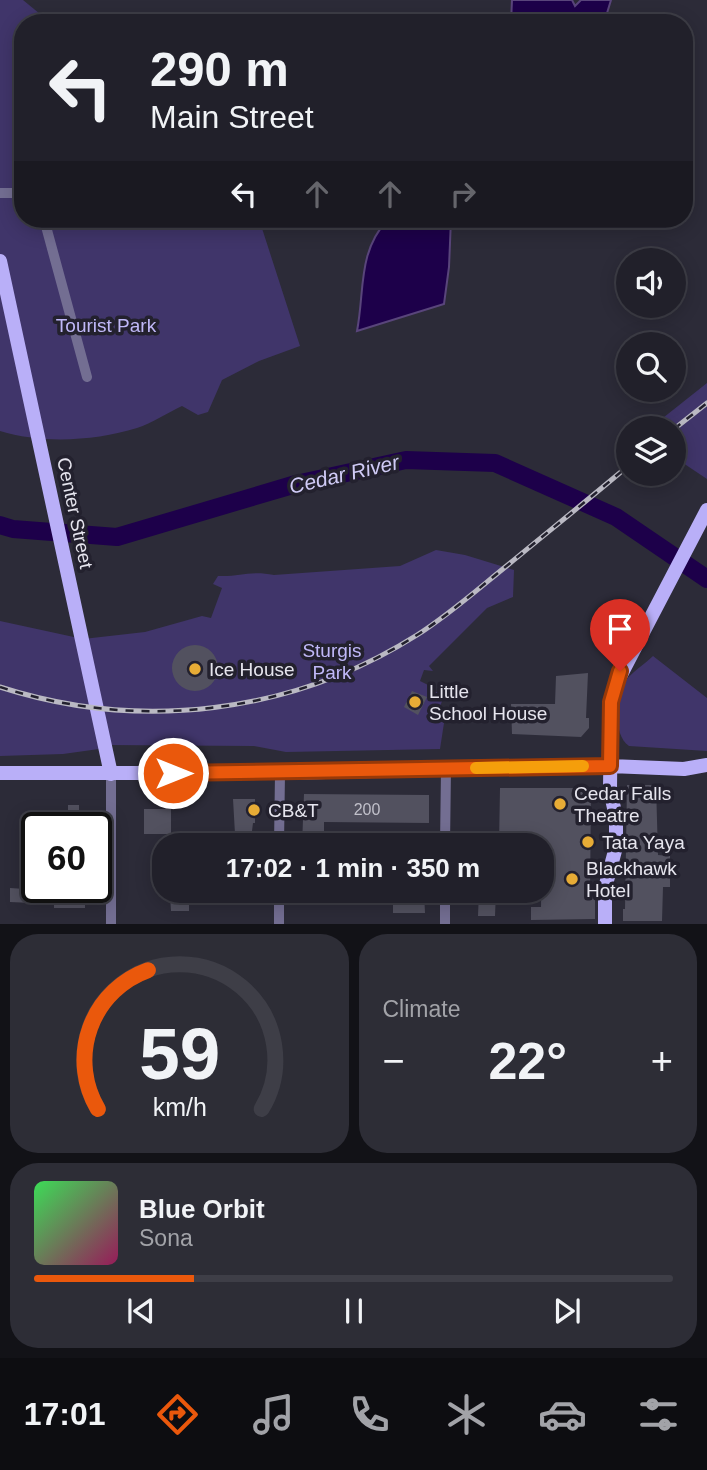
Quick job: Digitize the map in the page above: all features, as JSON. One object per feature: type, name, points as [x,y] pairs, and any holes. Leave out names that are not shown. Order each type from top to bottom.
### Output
[{"type":"main road","name":"Center Street","points":[[0,261],[111,774]]},
{"type":"main road","points":[[605,924],[605,888],[616,846],[616,817],[610,790],[611,702],[620,671],[707,510]]},
{"type":"main road","points":[[0,773],[280,773],[610,766],[684,769],[707,765]]},
{"type":"main road","points":[[684,769],[707,776]]},
{"type":"street","points":[[46,228],[87,377]]},
{"type":"street","points":[[446,769],[446,833]]},
{"type":"street","points":[[279,833],[280,773]]},
{"type":"street","points":[[111,774],[111,924]]},
{"type":"street","points":[[279,903],[279,924]]},
{"type":"street","points":[[445,903],[445,924]]},
{"type":"green space","name":"Tourist Park","points":[[0,0],[23,0],[40,14],[14,14],[14,228],[262,228],[300,346],[259,361],[222,380],[208,412],[198,415],[182,406],[137,428],[86,438],[33,438],[0,431]]},
{"type":"green space","points":[[707,383],[707,479],[686,465],[686,416],[665,416]]},
{"type":"green space","name":"Sturgis Park","points":[[436,550],[465,555],[514,570],[513,597],[487,608],[429,666],[433,671],[424,670],[420,681],[428,685],[428,689],[444,695],[436,719],[444,723],[440,749],[286,752],[254,746],[106,745],[106,748],[63,754],[0,756],[0,621],[83,639],[145,632],[202,616],[211,618],[222,588],[213,584],[218,576],[400,566]]},
{"type":"green space","points":[[653,656],[707,698],[707,751],[629,746],[620,734],[617,707],[621,690],[630,676]]},
{"type":"shaded area","points":[[512,0],[572,0],[575,6],[581,0],[611,0],[607,14],[511,14]]},
{"type":"shaded area","points":[[381,228],[451,228],[444,304],[357,331],[364,272],[371,245]]},
{"type":"building","name":"Ice House","points":[[195,645],[211,652],[218,668],[211,684],[195,691],[179,684],[172,668],[179,652]]},
{"type":"building","points":[[588,673],[586,718],[589,718],[589,728],[581,737],[512,734],[511,704],[555,704],[556,676]]},
{"type":"building","name":"Little School House","points":[[412,691],[427,697],[418,715],[404,707]]},
{"type":"building","points":[[627,785],[656,785],[658,855],[670,856],[670,887],[663,887],[662,921],[623,921]]},
{"type":"building","points":[[500,788],[591,788],[590,896],[595,896],[595,919],[531,920],[531,907],[541,907],[541,903],[554,903],[554,833],[499,833]]},
{"type":"building","points":[[304,794],[429,795],[429,823],[324,822],[324,833],[302,833]]},
{"type":"building","points":[[233,799],[255,799],[255,823],[252,831],[235,833]]},
{"type":"building","points":[[68,805],[79,805],[79,812],[34,812],[34,810],[68,810]]},
{"type":"building","points":[[144,809],[171,809],[171,833],[144,834]]},
{"type":"building","points":[[10,888],[21,889],[21,902],[10,902]]},
{"type":"building","points":[[32,903],[85,903],[85,908],[54,908],[54,904]]},
{"type":"building","points":[[170,903],[189,903],[189,911],[171,911]]},
{"type":"building","points":[[425,903],[425,913],[393,913],[393,905],[379,905]]},
{"type":"building","points":[[479,903],[496,903],[495,916],[478,916]]},
{"type":"waterway","name":"Cedar River","points":[[0,525],[13,529],[117,537],[296,484],[406,460],[495,463],[616,517],[707,579]]},
{"type":"railway","points":[[686,420],[707,403]]},
{"type":"railway","points":[[0,687],[53,701],[107,709],[161,711],[214,708],[267,698],[319,683],[369,662],[429,627],[616,476]]},
{"type":"slow traffic","points":[[476,768],[583,766]]},
{"type":"place","name":"Ice House","points":[[195,669]]},
{"type":"place","name":"Little School House","points":[[415,702]]},
{"type":"place","name":"Cedar Falls Theatre","points":[[560,804]]},
{"type":"place","name":"CB&T","points":[[254,810]]},
{"type":"place","name":"Tata Yaya","points":[[588,842]]},
{"type":"place","name":"Blackhawk Hotel","points":[[572,879]]},
{"type":"route","points":[[173,773],[610,766],[611,702],[620,671]]}]
